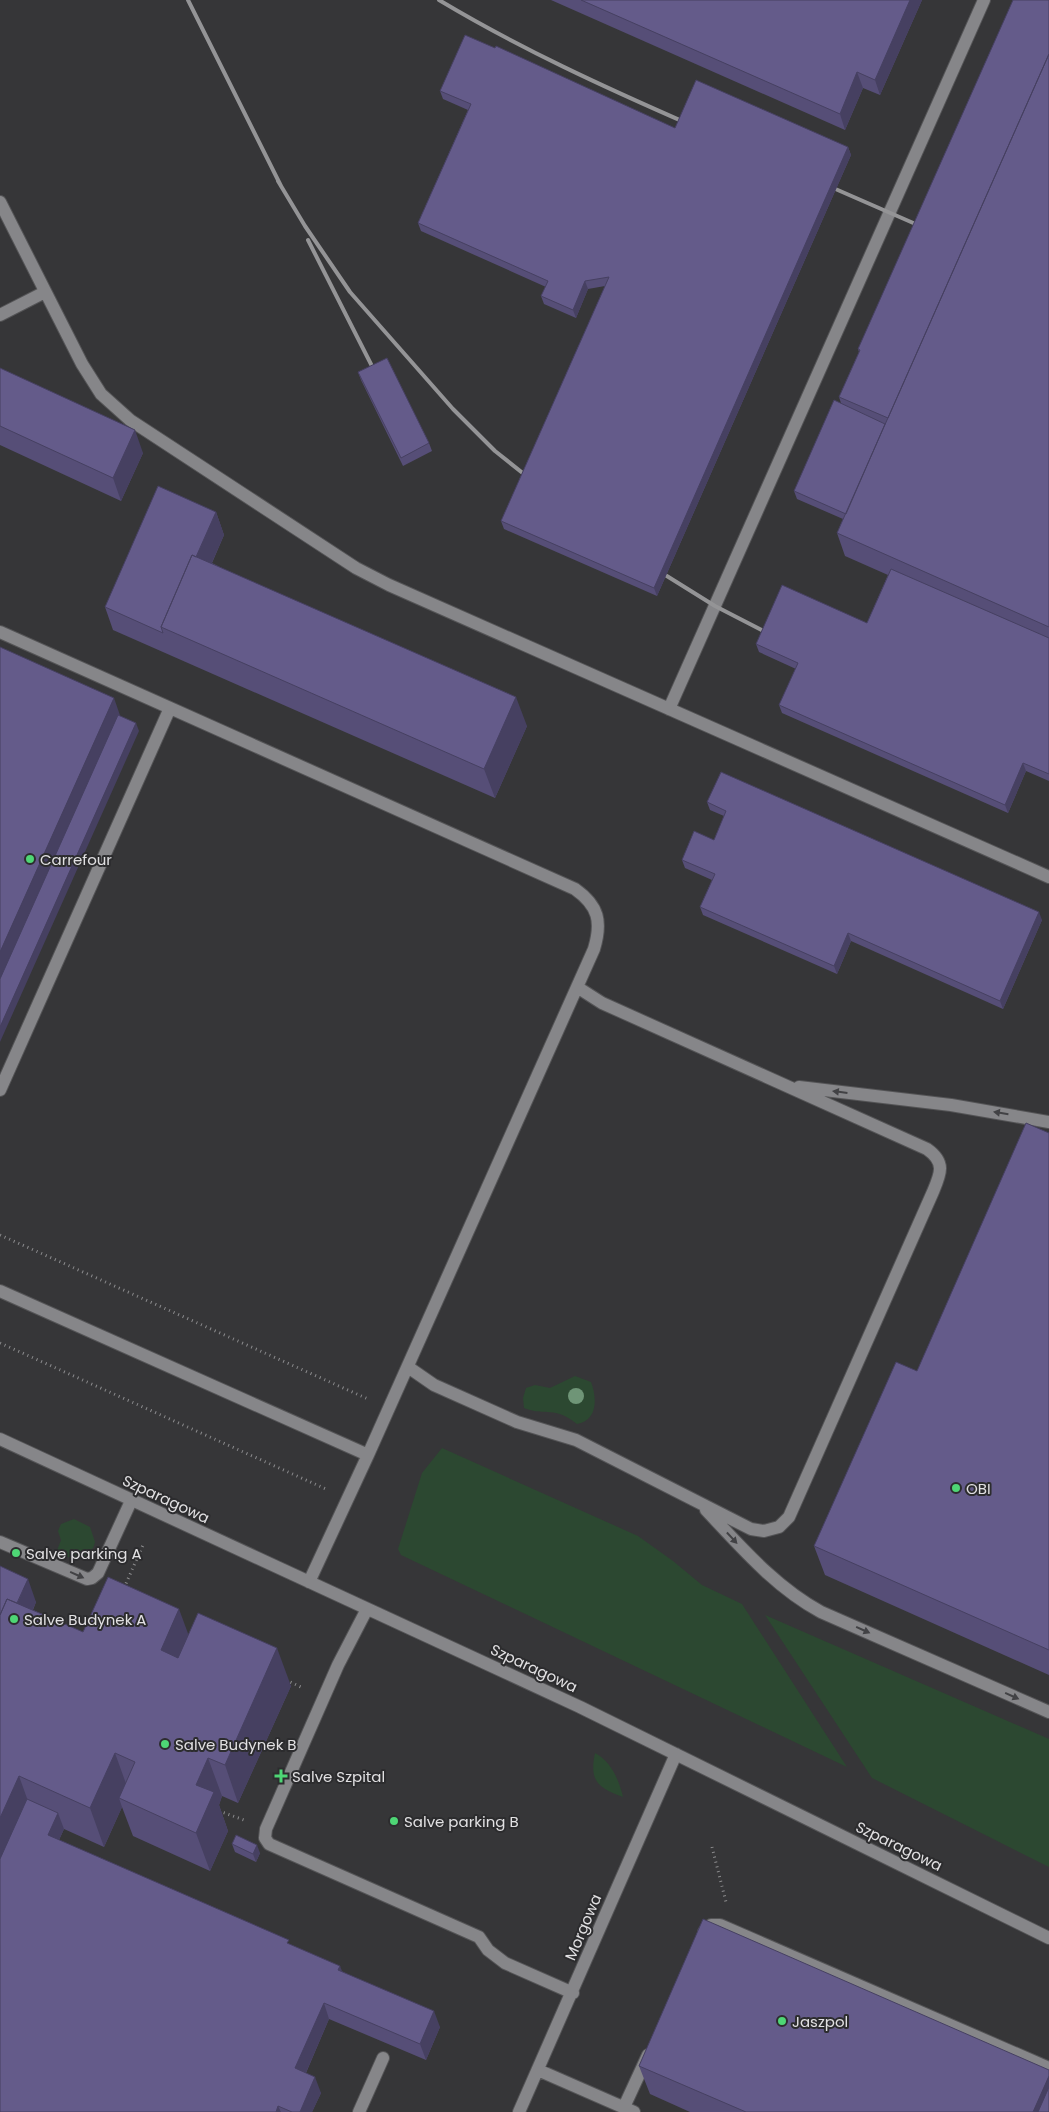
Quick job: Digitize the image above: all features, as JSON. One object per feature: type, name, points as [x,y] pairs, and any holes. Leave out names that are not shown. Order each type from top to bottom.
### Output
[{"type":"street","points":[[669,709],[984,0]]},
{"type":"street","points":[[0,202],[82,364],[101,394],[130,420],[356,568],[389,585],[1049,877]]},
{"type":"street","points":[[0,315],[46,292]]},
{"type":"street","points":[[0,632],[575,889],[586,897],[594,907],[598,919],[599,934],[594,950],[408,1367],[309,1582]]},
{"type":"street","points":[[0,1090],[170,708]]},
{"type":"street","points":[[408,1367],[434,1385],[524,1424],[576,1440],[751,1528],[764,1531],[779,1528],[789,1517],[940,1175],[940,1163],[936,1155],[927,1148],[602,1003],[577,987]]},
{"type":"street","points":[[787,1086],[951,1105],[1049,1122]]},
{"type":"street","points":[[0,1291],[368,1455]]},
{"type":"street","name":"Szparagowa","points":[[0,1440],[676,1754],[1049,1938]]},
{"type":"street","points":[[0,1542],[87,1580],[98,1573],[131,1501]]},
{"type":"street","points":[[699,1502],[777,1583],[799,1600],[820,1612],[1049,1712]]},
{"type":"street","points":[[367,1609],[320,1704],[266,1829],[264,1838],[269,1844],[479,1937],[488,1950],[505,1963],[573,1993]]},
{"type":"street","name":"Morgowa","points":[[519,2112],[573,1993],[676,1754]]},
{"type":"street","points":[[698,1946],[706,1929],[712,1925],[720,1925],[1049,2068]]},
{"type":"street","points":[[538,2070],[629,2110],[652,2045]]},
{"type":"street","points":[[359,2112],[383,2058]]},
{"type":"path","points":[[0,1235],[389,1408]]},
{"type":"path","points":[[0,1343],[348,1499]]},
{"type":"path","points":[[123,1590],[144,1545]]},
{"type":"path","points":[[279,1677],[301,1687]]},
{"type":"path","points":[[712,1847],[724,1887]]},
{"type":"green space","points":[[575,1376],[591,1382],[594,1395],[594,1408],[589,1418],[584,1422],[577,1424],[569,1418],[556,1413],[539,1412],[524,1408],[523,1398],[526,1388],[535,1385],[550,1388]]},
{"type":"green space","points":[[442,1448],[638,1536],[702,1585],[742,1604],[847,1767],[401,1555],[398,1549],[422,1473]]},
{"type":"green space","points":[[74,1519],[90,1527],[95,1542],[93,1549],[89,1553],[79,1558],[67,1557],[56,1553],[61,1540],[58,1531],[61,1524]]},
{"type":"green space","points":[[765,1615],[1049,1739],[1049,1867],[872,1778]]},
{"type":"green space","points":[[595,1753],[606,1761],[614,1772],[623,1797],[607,1790],[597,1782],[593,1770]]},
{"type":"building","points":[[581,0],[910,0],[875,80],[857,72],[840,114]]},
{"type":"building","points":[[1013,0],[1049,0],[1049,54],[888,418],[839,397],[860,350],[858,349]]},
{"type":"building","points":[[465,35],[495,48],[496,46],[675,128],[696,80],[848,147],[654,588],[501,521],[609,277],[585,281],[573,310],[541,296],[548,281],[418,223],[471,104],[440,91]]},
{"type":"building","points":[[1049,54],[1049,627],[837,533]]},
{"type":"building","points":[[387,358],[429,443],[401,458],[358,372]]},
{"type":"building","points":[[0,368],[135,430],[113,478],[0,426]]},
{"type":"building","points":[[834,400],[885,424],[846,514],[794,491]]},
{"type":"building","points":[[158,486],[216,512],[196,557],[192,555],[161,627],[163,633],[105,607]]},
{"type":"building","points":[[192,555],[516,697],[484,769],[161,627]]},
{"type":"building","points":[[891,569],[1049,638],[1049,774],[1023,763],[1005,805],[779,705],[798,663],[756,644],[782,585],[867,623]]},
{"type":"building","name":"Carrefour","points":[[0,647],[114,698],[0,952]]},
{"type":"building","points":[[118,715],[136,723],[0,1027],[0,979]]},
{"type":"building","points":[[721,772],[1039,912],[1000,1001],[848,933],[834,966],[700,907],[715,874],[682,860],[694,831],[714,840],[726,811],[707,802]]},
{"type":"building","name":"OBI","points":[[1026,1123],[1049,1133],[1049,1650],[814,1546],[896,1362],[917,1371]]},
{"type":"building","points":[[0,1566],[28,1579],[17,1603],[7,1599],[0,1615]]},
{"type":"building","points":[[108,1577],[179,1609],[161,1650],[178,1658],[198,1613],[277,1648],[225,1765],[208,1758],[196,1785],[214,1792],[196,1833],[119,1798],[135,1762],[115,1753],[90,1808],[19,1776],[0,1818],[0,1615],[7,1599],[83,1632]]},
{"type":"building","points":[[27,1799],[58,1813],[48,1835],[289,1940],[287,1943],[340,1966],[338,1970],[434,2011],[420,2044],[324,2003],[295,2068],[315,2077],[300,2112],[292,2112],[278,2106],[276,2112],[0,2112],[0,1859]]},
{"type":"building","points":[[236,1835],[257,1845],[253,1854],[232,1844]]},
{"type":"building","name":"Jaszpol","points":[[703,1919],[1049,2070],[1049,2076],[1033,2112],[746,2112],[639,2066]]},
{"type":"building","points":[[1049,2087],[1049,2112],[1038,2112]]},
{"type":"railway","points":[[188,0],[281,186]]},
{"type":"railway","points":[[439,0],[563,67],[691,125]]},
{"type":"railway","points":[[278,181],[305,226],[350,292],[453,409],[495,451],[534,482]]},
{"type":"railway","points":[[824,184],[927,229]]},
{"type":"railway","points":[[308,240],[378,378]]},
{"type":"railway","points":[[654,568],[715,606],[775,637]]},
{"type":"place","name":"Carrefour","points":[[30,859]]},
{"type":"place","name":"OBI","points":[[956,1488]]},
{"type":"place","name":"Salve parking A","points":[[16,1553]]},
{"type":"place","name":"Salve Budynek A","points":[[14,1619]]},
{"type":"place","name":"Salve Budynek B","points":[[165,1744]]},
{"type":"place","name":"Salve Szpital","points":[[281,1776]]},
{"type":"place","name":"Salve parking B","points":[[394,1821]]},
{"type":"place","name":"Jaszpol","points":[[782,2021]]}]
